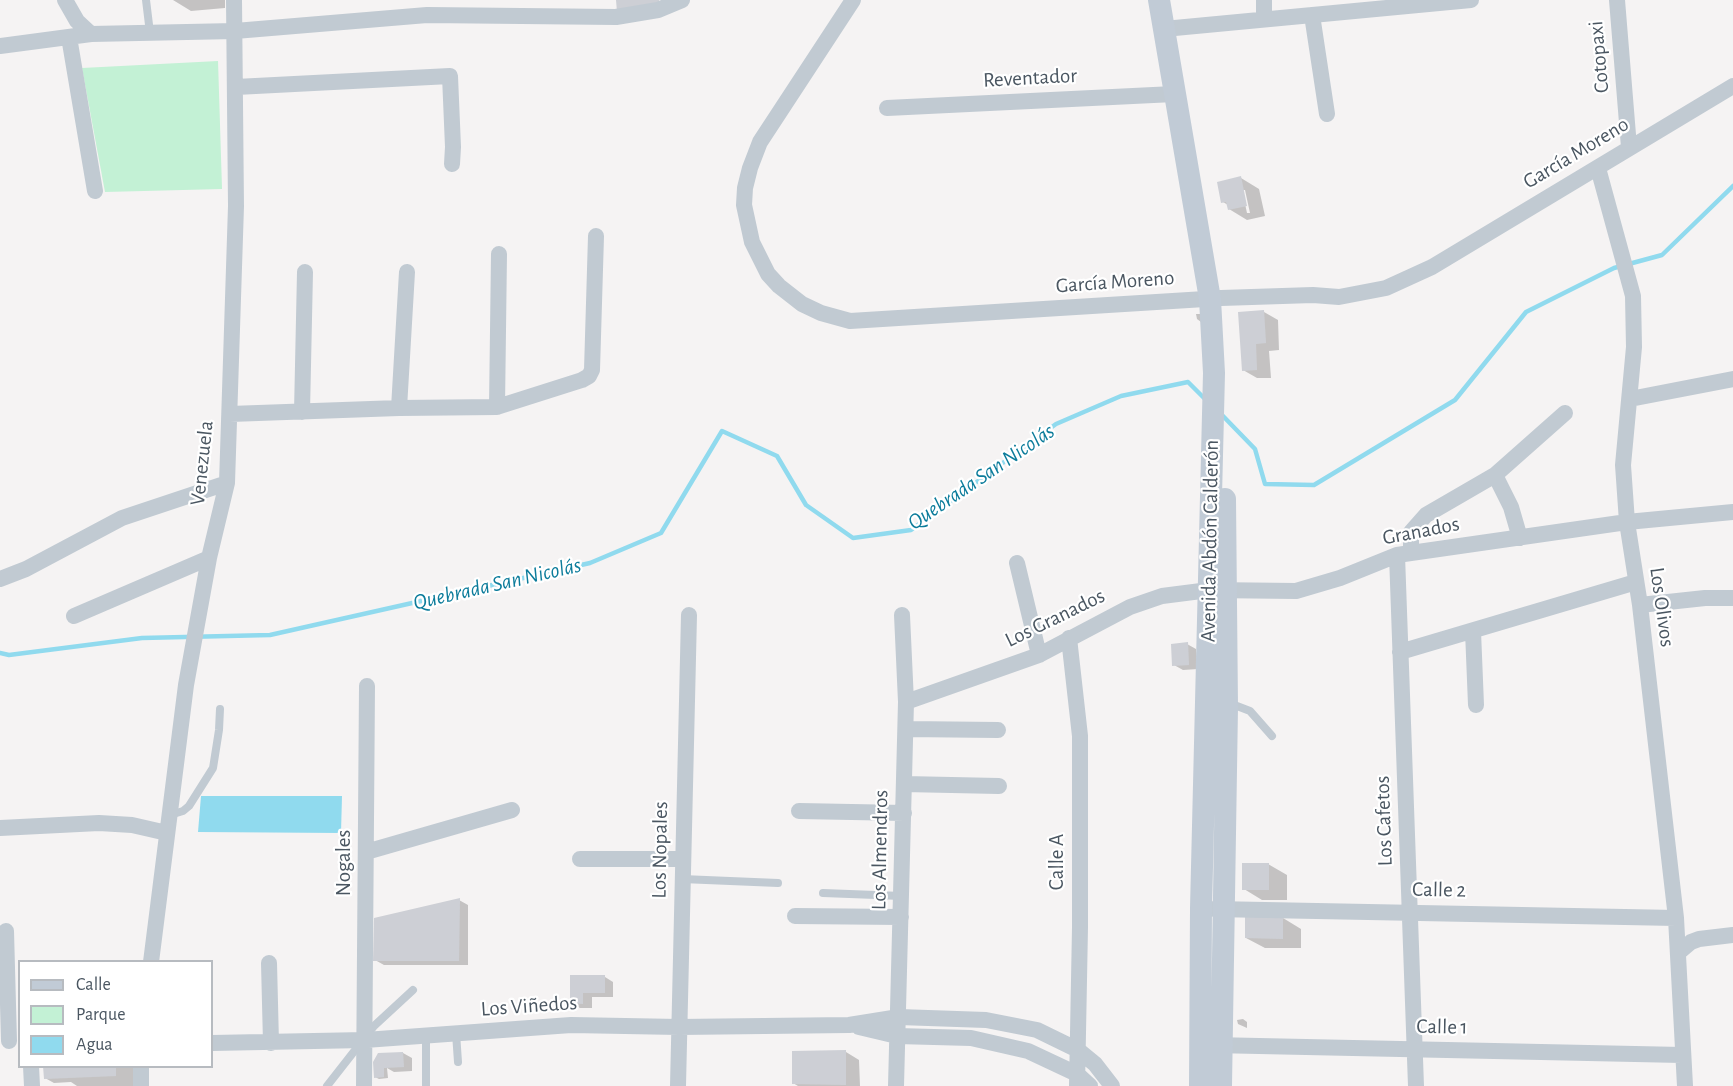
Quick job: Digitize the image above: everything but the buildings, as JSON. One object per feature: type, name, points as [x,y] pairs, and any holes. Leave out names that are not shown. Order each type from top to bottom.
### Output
[{"type":"main road","name":"Avenida Abdón Calderón","points":[[1159,0],[1171,28],[1215,298],[1220,374],[1210,1044],[1200,1086]]},
{"type":"main road","name":"Avenida Abdón Calderón","points":[[1174,0],[1171,28],[1174,93],[1215,298]]},
{"type":"main road","name":"Avenida Abdón Calderón","points":[[1212,909],[1227,707],[1218,590]]},
{"type":"main road","name":"Avenida Abdón Calderón","points":[[1210,1044],[1221,1086]]},
{"type":"street","points":[[65,0],[77,21],[91,34]]},
{"type":"street","name":"Venezuela","points":[[152,960],[186,685],[209,558],[227,483],[236,206],[234,0]]},
{"type":"street","points":[[0,46],[91,34],[235,31],[427,15],[616,16],[658,10],[682,0]]},
{"type":"street","name":"García Moreno","points":[[853,0],[760,142],[750,168],[745,188],[744,206],[752,242],[768,274],[790,296],[821,313],[850,321],[1215,298],[1313,295],[1339,297],[1386,288],[1432,267],[1733,86]]},
{"type":"street","points":[[1264,0],[1264,19]]},
{"type":"street","points":[[1171,28],[1312,15],[1334,6],[1472,0]]},
{"type":"street","name":"Cotopaxi","points":[[1617,0],[1629,147]]},
{"type":"street","points":[[1312,15],[1327,114]]},
{"type":"street","points":[[69,36],[95,190]]},
{"type":"street","points":[[236,87],[450,76],[452,164]]},
{"type":"street","name":"Reventador","points":[[887,108],[1174,93]]},
{"type":"street","name":"Los Olivos","points":[[1598,168],[1633,296],[1634,347],[1623,465],[1627,522],[1640,605],[1676,918],[1685,1086]]},
{"type":"street","points":[[230,414],[497,407],[582,380],[589,376],[592,370],[596,236]]},
{"type":"street","points":[[497,407],[499,254]]},
{"type":"street","points":[[302,412],[305,272]]},
{"type":"street","points":[[399,408],[407,272]]},
{"type":"street","points":[[1629,399],[1733,379]]},
{"type":"street","name":"Los Cafetos","points":[[1416,1086],[1400,652],[1404,554],[1411,532],[1426,515],[1495,475],[1565,413]]},
{"type":"street","points":[[1495,475],[1511,507],[1520,537]]},
{"type":"street","points":[[0,579],[26,569],[122,518],[227,483]]},
{"type":"street","name":"Granados","points":[[1218,590],[1296,591],[1340,578],[1404,554],[1627,522],[1733,512]]},
{"type":"street","points":[[74,616],[209,558]]},
{"type":"street","points":[[1017,563],[1039,655]]},
{"type":"street","points":[[1400,652],[1636,582]]},
{"type":"street","name":"Los Granados","points":[[906,702],[1039,655],[1130,607],[1162,596],[1218,590]]},
{"type":"street","points":[[1640,605],[1705,598],[1733,598]]},
{"type":"street","name":"Los Nopales","points":[[678,1086],[689,615]]},
{"type":"street","name":"Los Almendros","points":[[896,1086],[906,729],[902,615]]},
{"type":"street","points":[[1473,631],[1476,705]]},
{"type":"street","name":"Calle A","points":[[1069,638],[1080,736],[1077,1080]]},
{"type":"street","name":"Nogales","points":[[364,1086],[367,686]]},
{"type":"street","points":[[906,729],[998,730]]},
{"type":"street","points":[[904,784],[999,786]]},
{"type":"street","points":[[366,852],[512,810]]},
{"type":"street","points":[[799,811],[904,813]]},
{"type":"street","points":[[0,828],[99,823],[132,825],[167,833]]},
{"type":"street","points":[[580,859],[682,859]]},
{"type":"street","name":"Calle 2","points":[[1212,909],[1676,918]]},
{"type":"street","points":[[795,916],[901,917]]},
{"type":"street","points":[[6,931],[9,1041]]},
{"type":"street","points":[[1678,953],[1690,942],[1699,939],[1733,936]]},
{"type":"street","points":[[269,963],[271,1043]]},
{"type":"street","name":"Los Viñedos","points":[[213,1043],[365,1040],[571,1025],[679,1027],[849,1025],[899,1017],[986,1020],[1037,1030],[1078,1050],[1095,1064],[1112,1086]]},
{"type":"street","name":"Los Viñedos","points":[[849,1025],[897,1036],[971,1038],[1028,1052],[1090,1086]]},
{"type":"street","name":"Calle 1","points":[[1210,1044],[1682,1055]]},
{"type":"street","points":[[31,1068],[32,1086]]},
{"type":"street","points":[[141,1068],[141,1086]]},
{"type":"lane","points":[[146,0],[150,33]]},
{"type":"lane","points":[[1227,707],[1237,706],[1250,711],[1272,736]]},
{"type":"lane","points":[[170,815],[183,811],[189,806],[210,774],[216,757],[220,709]]},
{"type":"lane","points":[[682,879],[778,883]]},
{"type":"lane","points":[[823,892],[902,896]]},
{"type":"lane","points":[[327,1086],[374,1026],[413,990]]},
{"type":"lane","points":[[456,1033],[458,1062]]},
{"type":"lane","points":[[426,1035],[426,1086]]},
{"type":"green space","points":[[218,61],[222,189],[105,192],[82,68]]},
{"type":"water","points":[[201,796],[342,796],[341,833],[198,832]]},
{"type":"waterway","name":"Quebrada San Nicolás","points":[[1222,415],[1255,449],[1265,484],[1314,485],[1455,400],[1526,312],[1614,268],[1662,255],[1733,186]]},
{"type":"waterway","name":"Quebrada San Nicolás","points":[[0,653],[9,655],[142,638],[270,635],[590,563],[661,533],[722,431],[777,456],[806,505],[853,538],[911,530],[1056,424],[1121,396],[1188,382],[1205,399]]}]
